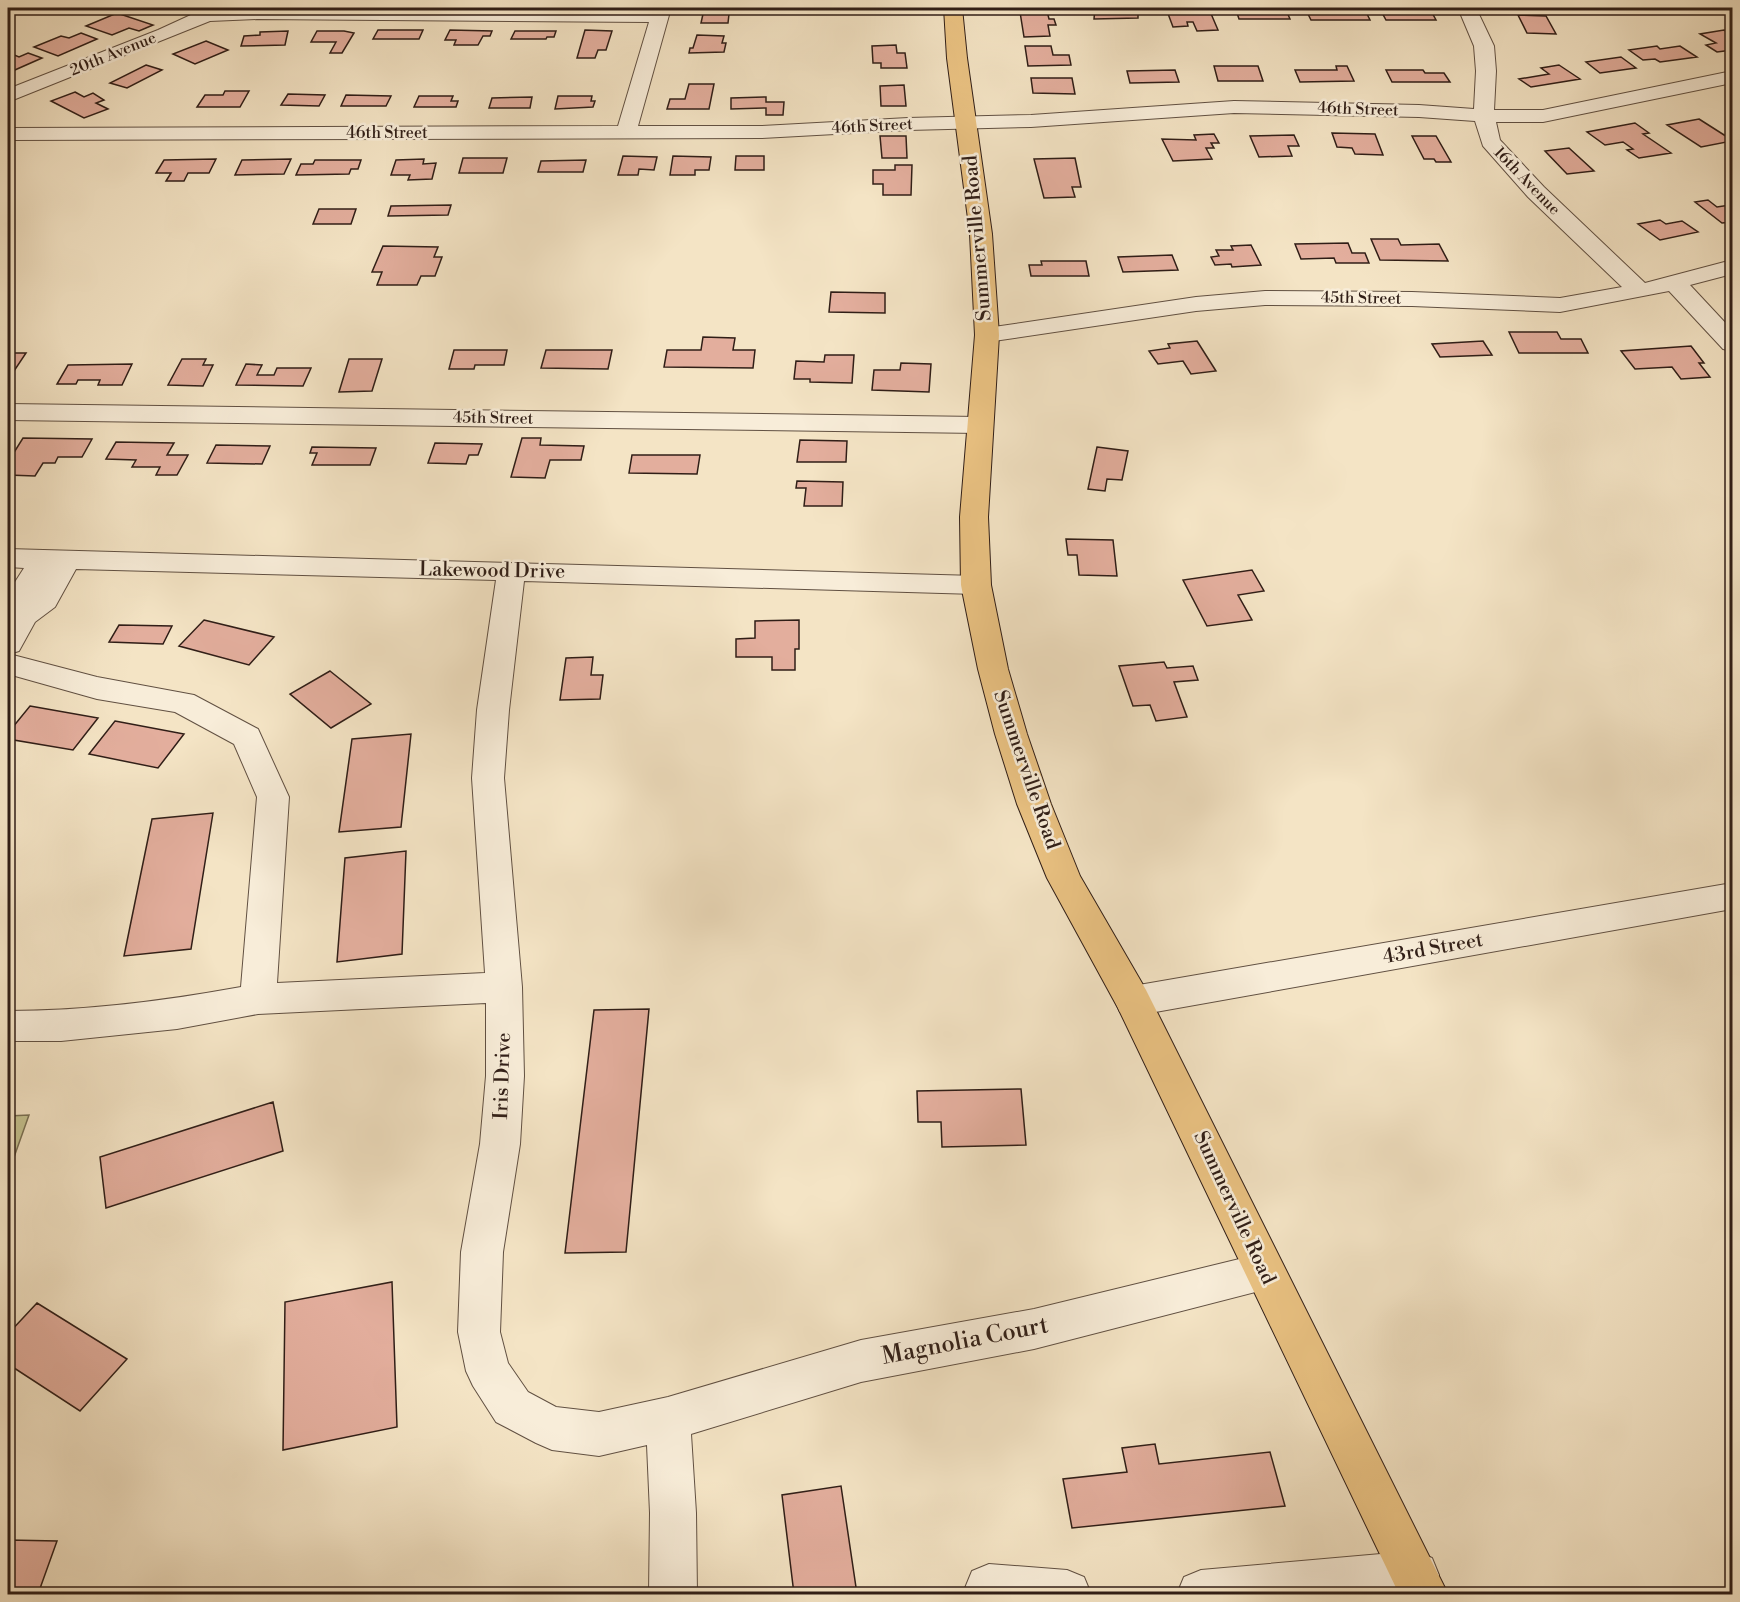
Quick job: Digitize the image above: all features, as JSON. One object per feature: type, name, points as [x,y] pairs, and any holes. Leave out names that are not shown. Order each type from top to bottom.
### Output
[{"type":"main road","name":"Summerville Road","points":[[953,8],[957,58],[968,122],[970,159],[981,234],[987,335],[974,517],[976,585],[993,669],[1034,804],[1064,878],[1133,1001],[1264,1272],[1420,1585]]},
{"type":"street","name":"16th Avenue","points":[[1467,8],[1484,46],[1486,71],[1484,116],[1490,142],[1506,162],[1640,291]]},
{"type":"street","name":"20th Avenue","points":[[8,96],[212,12],[661,12]]},
{"type":"street","points":[[626,133],[661,12]]},
{"type":"street","name":"46th Street","points":[[8,134],[762,132],[1031,121],[1234,107],[1419,111],[1484,116],[1543,117],[1732,77]]},
{"type":"street","name":"45th Street","points":[[987,335],[1173,307],[1265,298],[1412,299],[1511,305],[1560,305],[1640,291],[1732,267]]},
{"type":"street","points":[[1672,281],[1732,344]]},
{"type":"street","name":"45th Street","points":[[8,412],[979,425]]},
{"type":"street","name":"Lakewood Drive","points":[[8,558],[512,573],[649,573],[976,585]]},
{"type":"street","points":[[8,644],[18,600],[37,570],[58,560]]},
{"type":"street","name":"Iris Drive","points":[[512,573],[493,710],[488,778],[504,987],[505,1076],[500,1144],[482,1252],[479,1332],[488,1371],[512,1407],[552,1428],[599,1434],[668,1419]]},
{"type":"street","points":[[8,664],[97,687],[183,703],[247,737],[273,797],[258,999]]},
{"type":"street","name":"43rd Street","points":[[1133,1001],[1732,896]]},
{"type":"street","points":[[8,1026],[61,1026],[177,1014],[258,999],[504,987]]},
{"type":"street","name":"Magnolia Court","points":[[668,1419],[861,1360],[1034,1329],[1264,1272]]},
{"type":"street","points":[[668,1419],[674,1513],[673,1594]]},
{"type":"street","points":[[1201,1594],[1420,1585]]},
{"type":"street","points":[[989,1588],[1067,1594]]},
{"type":"shaded area","points":[[29,1115],[8,1174],[8,1116]]},
{"type":"building","points":[[145,8],[178,8],[161,14]]},
{"type":"building","points":[[709,8],[744,9],[743,14],[729,14],[728,23],[701,23],[703,14],[708,14]]},
{"type":"building","points":[[1095,8],[1138,8],[1138,18],[1094,19]]},
{"type":"building","points":[[1209,9],[1218,30],[1197,31],[1193,22],[1187,22],[1188,26],[1173,27],[1167,11]]},
{"type":"building","points":[[1349,9],[1350,12],[1366,12],[1370,20],[1311,20],[1306,10]]},
{"type":"building","points":[[1380,9],[1430,9],[1436,20],[1386,20]]},
{"type":"building","points":[[1236,10],[1286,10],[1290,19],[1239,19]]},
{"type":"building","points":[[1047,11],[1049,19],[1054,19],[1056,25],[1048,25],[1050,36],[1024,37],[1020,12]]},
{"type":"building","points":[[117,13],[153,25],[139,31],[129,28],[112,35],[86,26]]},
{"type":"building","points":[[1518,15],[1546,16],[1556,34],[1527,33]]},
{"type":"building","points":[[378,30],[423,30],[419,39],[373,39]]},
{"type":"building","points":[[450,30],[492,31],[490,36],[483,36],[478,45],[454,45],[456,40],[445,40]]},
{"type":"building","points":[[585,30],[612,31],[606,50],[598,50],[595,58],[577,58]]},
{"type":"building","points":[[1724,30],[1732,35],[1732,50],[1717,52],[1706,45],[1716,43],[1700,34]]},
{"type":"building","points":[[288,31],[285,45],[241,46],[244,36],[260,35],[260,32]]},
{"type":"building","points":[[317,31],[354,33],[342,53],[330,53],[336,42],[311,42]]},
{"type":"building","points":[[515,31],[556,31],[554,37],[546,39],[511,39]]},
{"type":"building","points":[[81,33],[97,39],[58,56],[34,47],[61,36],[69,38]]},
{"type":"building","points":[[697,35],[724,36],[722,43],[726,43],[724,52],[689,53]]},
{"type":"building","points":[[206,41],[228,50],[195,64],[173,54]]},
{"type":"building","points":[[896,45],[897,53],[905,53],[907,68],[881,68],[881,63],[873,63],[872,46]]},
{"type":"building","points":[[1025,46],[1051,46],[1053,55],[1069,55],[1071,65],[1028,66]]},
{"type":"building","points":[[1657,46],[1660,49],[1680,46],[1697,57],[1660,62],[1655,59],[1643,60],[1629,50]]},
{"type":"building","points":[[28,53],[42,58],[8,73],[8,56],[12,54],[19,57]]},
{"type":"building","points":[[1621,57],[1636,68],[1600,73],[1586,62]]},
{"type":"building","points":[[146,65],[162,70],[127,88],[110,83]]},
{"type":"building","points":[[1559,65],[1580,79],[1531,87],[1519,79],[1549,74],[1541,68]]},
{"type":"building","points":[[1214,66],[1258,66],[1263,81],[1218,81]]},
{"type":"building","points":[[1336,66],[1347,66],[1354,81],[1300,82],[1295,70],[1337,70]]},
{"type":"building","points":[[1175,70],[1179,82],[1130,83],[1127,71]]},
{"type":"building","points":[[1386,70],[1423,70],[1425,73],[1444,73],[1450,82],[1392,82]]},
{"type":"building","points":[[1031,78],[1072,78],[1075,94],[1033,93]]},
{"type":"building","points":[[689,84],[714,84],[709,109],[667,109],[670,99],[685,99]]},
{"type":"building","points":[[904,85],[906,106],[881,106],[880,86]]},
{"type":"building","points":[[225,91],[249,91],[240,107],[197,107],[205,95],[223,95]]},
{"type":"building","points":[[75,92],[84,97],[93,93],[104,100],[96,103],[108,109],[84,118],[51,101]]},
{"type":"building","points":[[288,94],[325,95],[319,106],[281,105]]},
{"type":"building","points":[[346,95],[391,96],[386,106],[341,106]]},
{"type":"building","points":[[419,96],[453,96],[451,101],[458,101],[456,107],[414,107]]},
{"type":"building","points":[[558,96],[592,96],[591,101],[595,101],[593,107],[555,109]]},
{"type":"building","points":[[532,97],[530,108],[489,108],[492,98]]},
{"type":"building","points":[[766,97],[766,102],[784,102],[783,115],[766,115],[766,108],[731,109],[731,98]]},
{"type":"building","points":[[1699,119],[1732,141],[1701,147],[1667,125]]},
{"type":"building","points":[[1635,123],[1649,133],[1643,134],[1671,153],[1639,158],[1627,150],[1633,149],[1623,142],[1605,145],[1587,132]]},
{"type":"building","points":[[1332,133],[1375,134],[1383,155],[1355,154],[1352,148],[1337,147]]},
{"type":"building","points":[[1214,134],[1219,143],[1211,143],[1214,148],[1206,148],[1212,159],[1173,161],[1162,139],[1196,140],[1194,135]]},
{"type":"building","points":[[1294,135],[1299,146],[1288,146],[1292,156],[1259,157],[1250,136]]},
{"type":"building","points":[[880,136],[906,136],[907,158],[882,158]]},
{"type":"building","points":[[1412,136],[1436,136],[1451,162],[1424,159]]},
{"type":"building","points":[[1569,148],[1594,171],[1567,174],[1545,151]]},
{"type":"building","points":[[623,156],[657,157],[654,170],[639,169],[638,175],[618,175]]},
{"type":"building","points":[[673,156],[711,157],[709,170],[695,170],[695,175],[670,175]]},
{"type":"building","points":[[736,156],[764,156],[764,170],[735,170]]},
{"type":"building","points":[[463,158],[507,158],[503,173],[459,173]]},
{"type":"building","points":[[1075,158],[1081,187],[1072,187],[1075,197],[1044,198],[1034,159]]},
{"type":"building","points":[[216,159],[209,173],[188,173],[184,181],[166,181],[171,173],[156,173],[164,160]]},
{"type":"building","points":[[291,159],[284,174],[235,175],[242,160]]},
{"type":"building","points":[[424,159],[423,164],[436,163],[432,179],[408,180],[410,175],[391,175],[396,160]]},
{"type":"building","points":[[315,160],[361,160],[358,169],[351,169],[349,174],[296,175],[301,164],[313,164]]},
{"type":"building","points":[[586,160],[583,172],[538,172],[541,161]]},
{"type":"building","points":[[895,165],[912,165],[911,195],[883,195],[883,184],[873,184],[873,170],[895,170]]},
{"type":"building","points":[[1708,200],[1717,207],[1730,205],[1732,222],[1722,223],[1695,202]]},
{"type":"building","points":[[451,205],[448,215],[388,216],[391,206]]},
{"type":"building","points":[[319,209],[356,209],[351,224],[313,224]]},
{"type":"building","points":[[1660,220],[1666,224],[1682,221],[1698,232],[1660,240],[1638,224]]},
{"type":"building","points":[[1371,239],[1398,239],[1401,245],[1439,244],[1448,261],[1380,260]]},
{"type":"building","points":[[1348,243],[1352,253],[1365,253],[1369,263],[1336,263],[1334,258],[1301,259],[1295,244]]},
{"type":"building","points":[[1251,245],[1261,265],[1232,267],[1231,264],[1215,265],[1211,257],[1219,256],[1216,250],[1233,250],[1231,246]]},
{"type":"building","points":[[383,246],[438,247],[434,257],[442,257],[435,276],[421,276],[417,285],[377,285],[382,272],[372,272]]},
{"type":"building","points":[[1172,255],[1178,270],[1123,272],[1118,257]]},
{"type":"building","points":[[1041,261],[1086,261],[1089,276],[1031,276],[1029,265],[1042,265]]},
{"type":"building","points":[[831,292],[885,293],[885,313],[829,312]]},
{"type":"building","points":[[1509,332],[1557,332],[1561,339],[1581,339],[1588,353],[1519,353]]},
{"type":"building","points":[[703,337],[735,338],[733,350],[755,350],[753,368],[664,367],[667,350],[701,350]]},
{"type":"building","points":[[1197,341],[1216,371],[1191,374],[1183,361],[1158,364],[1149,351],[1170,348],[1168,344]]},
{"type":"building","points":[[1483,341],[1492,355],[1440,357],[1432,344]]},
{"type":"building","points":[[1691,346],[1704,363],[1699,363],[1710,377],[1681,379],[1672,367],[1635,369],[1621,351]]},
{"type":"building","points":[[454,350],[507,350],[504,365],[475,365],[474,369],[449,369]]},
{"type":"building","points":[[546,350],[612,350],[608,369],[541,368]]},
{"type":"building","points":[[8,353],[26,353],[8,380]]},
{"type":"building","points":[[825,355],[854,355],[852,383],[810,382],[810,379],[794,379],[796,361],[824,362]]},
{"type":"building","points":[[182,359],[206,359],[203,365],[213,365],[203,386],[168,385]]},
{"type":"building","points":[[349,359],[382,359],[372,391],[339,392]]},
{"type":"building","points":[[901,363],[931,364],[929,392],[872,390],[874,370],[900,370]]},
{"type":"building","points":[[132,364],[122,385],[98,385],[100,380],[78,380],[76,384],[57,384],[68,365]]},
{"type":"building","points":[[246,364],[262,365],[257,375],[274,375],[277,368],[311,368],[303,386],[236,385]]},
{"type":"building","points":[[23,438],[92,439],[82,457],[58,457],[55,463],[43,463],[35,476],[8,475],[8,462]]},
{"type":"building","points":[[522,438],[541,438],[540,445],[584,446],[581,460],[550,460],[545,478],[511,477]]},
{"type":"building","points":[[800,440],[847,441],[846,462],[797,462]]},
{"type":"building","points":[[116,442],[174,443],[167,455],[188,455],[177,475],[156,475],[160,467],[132,467],[136,460],[106,459]]},
{"type":"building","points":[[435,443],[482,444],[478,455],[469,455],[466,464],[428,463]]},
{"type":"building","points":[[216,445],[270,446],[262,464],[207,463]]},
{"type":"building","points":[[312,447],[376,448],[370,465],[312,465],[317,453],[310,453]]},
{"type":"building","points":[[1097,447],[1128,451],[1122,480],[1107,479],[1105,491],[1088,489]]},
{"type":"building","points":[[632,455],[700,455],[697,474],[629,473]]},
{"type":"building","points":[[797,481],[843,482],[842,506],[804,506],[806,488],[796,488]]},
{"type":"building","points":[[1066,539],[1113,540],[1117,576],[1079,575],[1077,555],[1068,555]]},
{"type":"building","points":[[1252,570],[1264,591],[1238,595],[1252,620],[1207,626],[1183,580]]},
{"type":"building","points":[[204,620],[274,637],[249,665],[179,646]]},
{"type":"building","points":[[799,620],[799,649],[795,649],[795,670],[772,670],[772,657],[736,657],[736,639],[755,638],[755,621]]},
{"type":"building","points":[[119,625],[172,626],[163,644],[109,642]]},
{"type":"building","points":[[593,657],[591,675],[603,675],[600,699],[560,700],[566,658]]},
{"type":"building","points":[[1164,662],[1167,668],[1193,666],[1198,680],[1174,682],[1187,717],[1156,721],[1150,705],[1133,706],[1119,666]]},
{"type":"building","points":[[330,671],[371,704],[331,728],[290,694]]},
{"type":"building","points":[[30,706],[98,718],[73,750],[8,739],[8,733]]},
{"type":"building","points":[[115,721],[184,734],[158,768],[89,754]]},
{"type":"building","points":[[411,734],[401,827],[339,832],[352,739]]},
{"type":"building","points":[[213,813],[191,949],[124,956],[152,819]]},
{"type":"building","points":[[406,851],[402,954],[337,962],[345,858]]},
{"type":"building","points":[[649,1009],[626,1252],[565,1253],[594,1010]]},
{"type":"building","points":[[1021,1089],[1026,1145],[942,1147],[941,1122],[918,1122],[917,1091]]},
{"type":"building","points":[[273,1102],[283,1151],[106,1208],[100,1157]]},
{"type":"building","points":[[392,1282],[397,1427],[283,1450],[285,1302]]},
{"type":"building","points":[[37,1303],[127,1359],[80,1411],[8,1364],[8,1334]]},
{"type":"building","points":[[1155,1444],[1159,1464],[1270,1452],[1285,1506],[1072,1528],[1063,1479],[1127,1472],[1122,1448]]},
{"type":"building","points":[[841,1486],[857,1594],[794,1594],[782,1495]]},
{"type":"building","points":[[8,1540],[57,1541],[38,1594],[8,1594]]},
{"type":"building","points":[[539,1589],[539,1594],[497,1594]]}]
